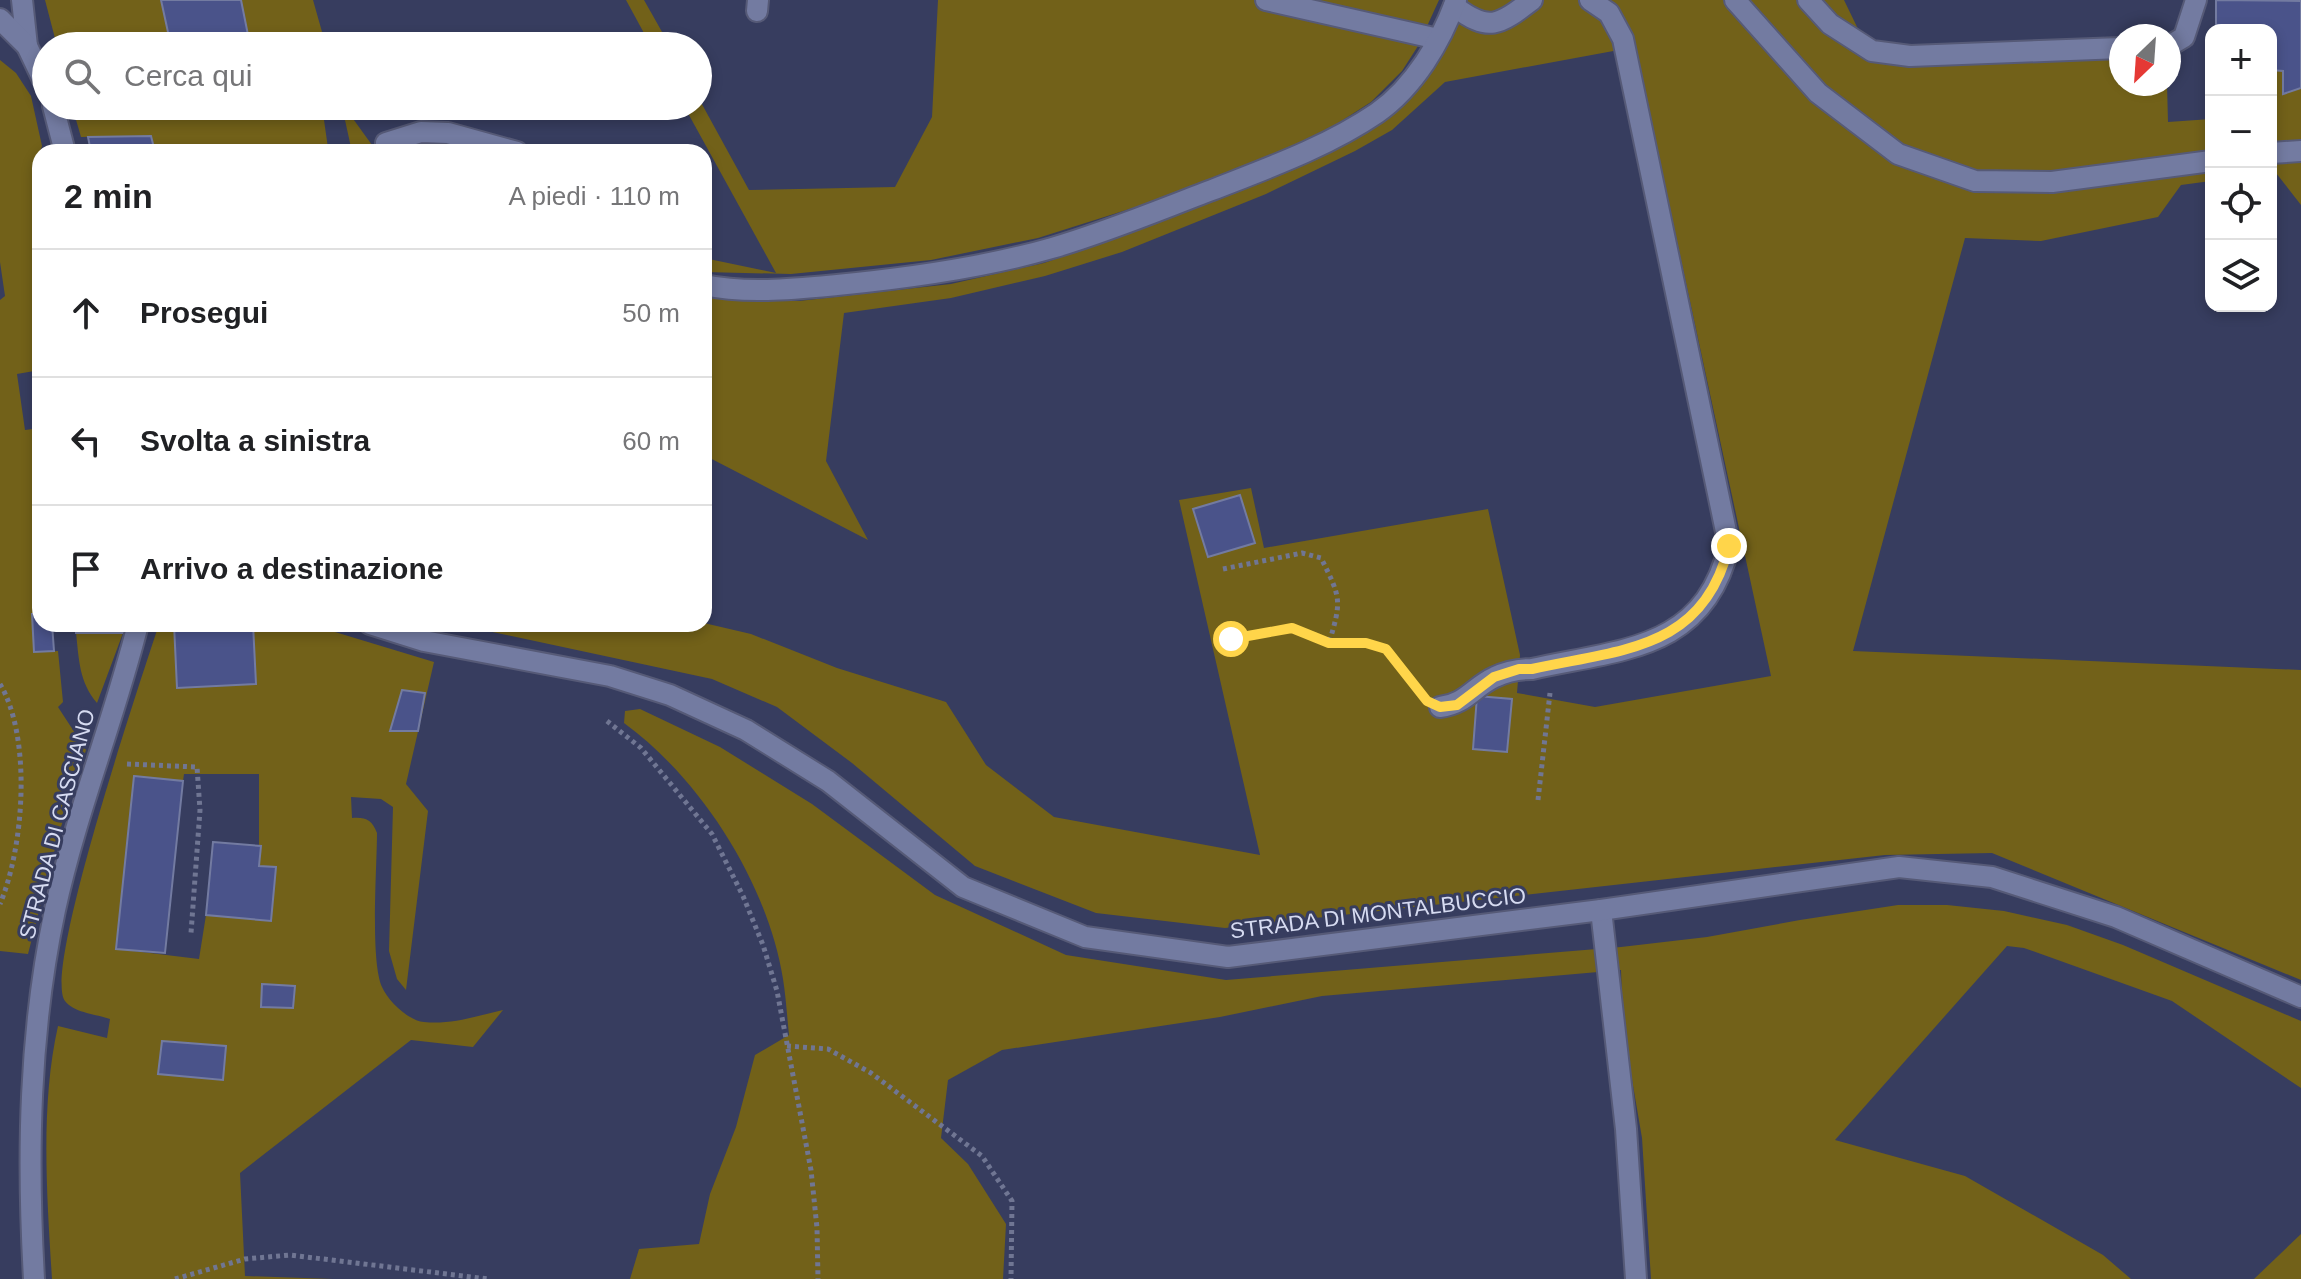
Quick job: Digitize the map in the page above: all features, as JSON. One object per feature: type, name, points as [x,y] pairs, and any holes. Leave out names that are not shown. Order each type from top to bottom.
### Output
[{"type":"street","points":[[22,0],[27,46],[32,57]]},
{"type":"street","points":[[1266,0],[1438,39]]},
{"type":"street","points":[[712,287],[796,289],[883,281],[1050,249],[1112,228],[1260,171],[1336,137],[1379,112],[1407,85],[1431,53],[1455,3],[1473,21],[1496,23],[1532,0]]},
{"type":"street","points":[[1440,707],[1457,705],[1494,677],[1519,669],[1631,648],[1663,637],[1690,619],[1711,594],[1723,570],[1729,546],[1623,39],[1609,13],[1590,0]]},
{"type":"street","points":[[1735,0],[1818,93],[1898,154],[1975,181],[2052,182],[2205,162]]},
{"type":"street","points":[[1808,0],[1830,24],[1872,51],[1910,56],[2109,48]]},
{"type":"street","points":[[2181,39],[2196,0]]},
{"type":"street","points":[[0,19],[27,46]]},
{"type":"street","points":[[57,120],[63,144]]},
{"type":"street","points":[[386,143],[421,132],[448,133],[488,144]]},
{"type":"street","points":[[2277,153],[2301,151]]},
{"type":"street","name":"STRADA DI CASCIANO","points":[[34,1279],[30,1136],[35,1032],[43,973],[62,880],[136,632]]},
{"type":"street","name":"STRADA DI MONTALBUCCIO","points":[[395,632],[424,641],[610,676],[670,695],[746,730],[828,781],[963,887],[1085,937],[1228,957],[1601,910],[1899,867],[1992,877],[2116,917],[2301,997]]},
{"type":"street","points":[[1601,910],[1626,1129],[1636,1279]]},
{"type":"path","points":[[1223,569],[1302,553],[1321,558],[1338,592],[1337,615],[1329,643]]},
{"type":"path","points":[[1231,639],[1292,628],[1329,643],[1366,643],[1386,649],[1427,701],[1440,707]]},
{"type":"path","points":[[1538,800],[1553,664]]},
{"type":"path","points":[[0,684],[10,701],[19,734],[21,784],[17,835],[0,904]]},
{"type":"path","points":[[109,720],[119,758],[128,764],[197,767],[200,810],[191,933]]},
{"type":"path","points":[[607,721],[641,748],[712,834],[763,945],[777,991],[811,1170],[817,1228],[817,1278]]},
{"type":"path","points":[[787,1046],[828,1049],[860,1067],[982,1156],[1012,1201],[1011,1279]]},
{"type":"path","points":[[175,1279],[245,1259],[290,1255],[488,1279]]},
{"type":"shaded area","points":[[45,0],[313,0],[322,32],[53,32]]},
{"type":"shaded area","points":[[626,0],[644,0],[662,32],[643,32]]},
{"type":"shaded area","points":[[938,0],[1439,0],[1418,46],[1402,71],[1371,102],[1329,129],[1261,160],[1139,206],[1038,238],[931,260],[791,274],[712,272],[712,260],[776,273],[712,157],[712,144],[705,144],[692,120],[711,120],[749,190],[895,187],[932,117]]},
{"type":"shaded area","points":[[1465,0],[1844,0],[1874,62],[1909,67],[2109,59],[2109,96],[2167,96],[2168,122],[2205,119],[2205,182],[2181,185],[2158,217],[2041,241],[1965,238],[1853,651],[2301,670],[2301,980],[1992,853],[1885,855],[1225,928],[1096,913],[975,866],[852,763],[777,707],[712,679],[492,632],[712,632],[712,625],[751,634],[837,668],[946,702],[986,765],[1054,817],[1260,855],[1179,500],[1251,488],[1264,548],[1488,509],[1520,655],[1517,693],[1595,707],[1771,676],[1635,47],[1445,82],[1392,130],[1355,151],[1266,194],[1122,252],[1045,276],[951,298],[844,313],[826,461],[868,540],[712,459],[712,298],[799,301],[951,284],[1044,263],[1262,181],[1383,117]]},
{"type":"shaded area","points":[[0,60],[16,73],[31,96],[32,120],[36,120],[42,144],[32,144],[32,371],[17,374],[25,430],[32,429],[32,632],[35,652],[58,651],[63,702],[58,707],[86,750],[59,833],[28,954],[0,951],[0,300],[5,296],[0,262]]},
{"type":"shaded area","points":[[2277,70],[2283,71],[2283,94],[2301,88],[2301,205],[2277,174]]},
{"type":"shaded area","points":[[76,120],[324,120],[327,144],[153,144],[151,136],[81,137]]},
{"type":"shaded area","points":[[345,120],[354,120],[371,144],[350,144]]},
{"type":"shaded area","points":[[156,632],[174,632],[178,688],[256,684],[253,632],[335,632],[434,662],[406,784],[428,811],[406,990],[397,979],[389,951],[393,807],[381,799],[351,797],[352,818],[368,820],[377,833],[375,935],[378,974],[389,998],[418,1021],[454,1021],[503,1010],[473,1047],[411,1040],[240,1173],[245,1276],[333,1279],[52,1279],[47,1120],[52,1056],[58,1026],[107,1038],[110,1019],[69,1005],[65,1001],[62,978],[80,882]],"holes":[[[184,774],[259,774],[259,866],[276,868],[271,921],[206,915],[199,959],[117,949],[134,776],[183,781]]]},
{"type":"shaded area","points":[[76,633],[123,633],[97,703],[83,678]]},
{"type":"shaded area","points":[[640,709],[720,747],[812,804],[935,895],[1066,955],[1226,980],[1621,947],[1707,937],[1898,905],[1947,905],[2004,911],[2067,925],[2123,945],[2301,1021],[2301,1088],[2172,1001],[2024,948],[2007,946],[1835,1140],[1965,1176],[2103,1255],[2131,1279],[1651,1279],[1642,1138],[1623,1027],[1621,970],[1322,996],[1220,1017],[1002,1050],[948,1080],[941,1138],[968,1164],[1006,1224],[1003,1279],[630,1279],[639,1249],[699,1244],[710,1194],[736,1127],[755,1055],[789,1035],[783,979],[763,907],[727,836],[704,804],[679,773],[624,723],[625,711]]},
{"type":"shaded area","points":[[2301,1234],[2301,1279],[2254,1279]]},
{"type":"building","points":[[161,0],[241,0],[247,32],[168,32]]},
{"type":"building","points":[[2216,0],[2301,1],[2301,88],[2283,94],[2283,71],[2277,70],[2277,24],[2216,24]]},
{"type":"building","points":[[151,136],[153,144],[89,144],[88,137]]},
{"type":"building","points":[[1240,495],[1255,543],[1208,557],[1193,509]]},
{"type":"building","points":[[33,632],[53,632],[54,651],[34,652]]},
{"type":"building","points":[[76,632],[123,632],[123,633]]},
{"type":"building","points":[[174,632],[253,632],[256,684],[177,688]]},
{"type":"building","points":[[402,690],[425,693],[418,731],[390,731]]},
{"type":"building","points":[[1477,696],[1512,699],[1507,752],[1473,749]]},
{"type":"building","points":[[134,776],[183,781],[165,953],[116,949]]},
{"type":"building","points":[[213,842],[261,846],[259,866],[276,867],[271,921],[206,915]]},
{"type":"building","points":[[262,984],[295,986],[293,1008],[261,1007]]},
{"type":"building","points":[[162,1041],[226,1046],[223,1080],[158,1074]]},
{"type":"route","points":[[1231,639],[1292,628],[1329,643],[1366,643],[1386,649],[1427,701],[1440,707],[1457,705],[1494,677],[1519,669],[1631,648],[1663,637],[1690,619],[1711,594],[1723,570],[1729,546]]}]
